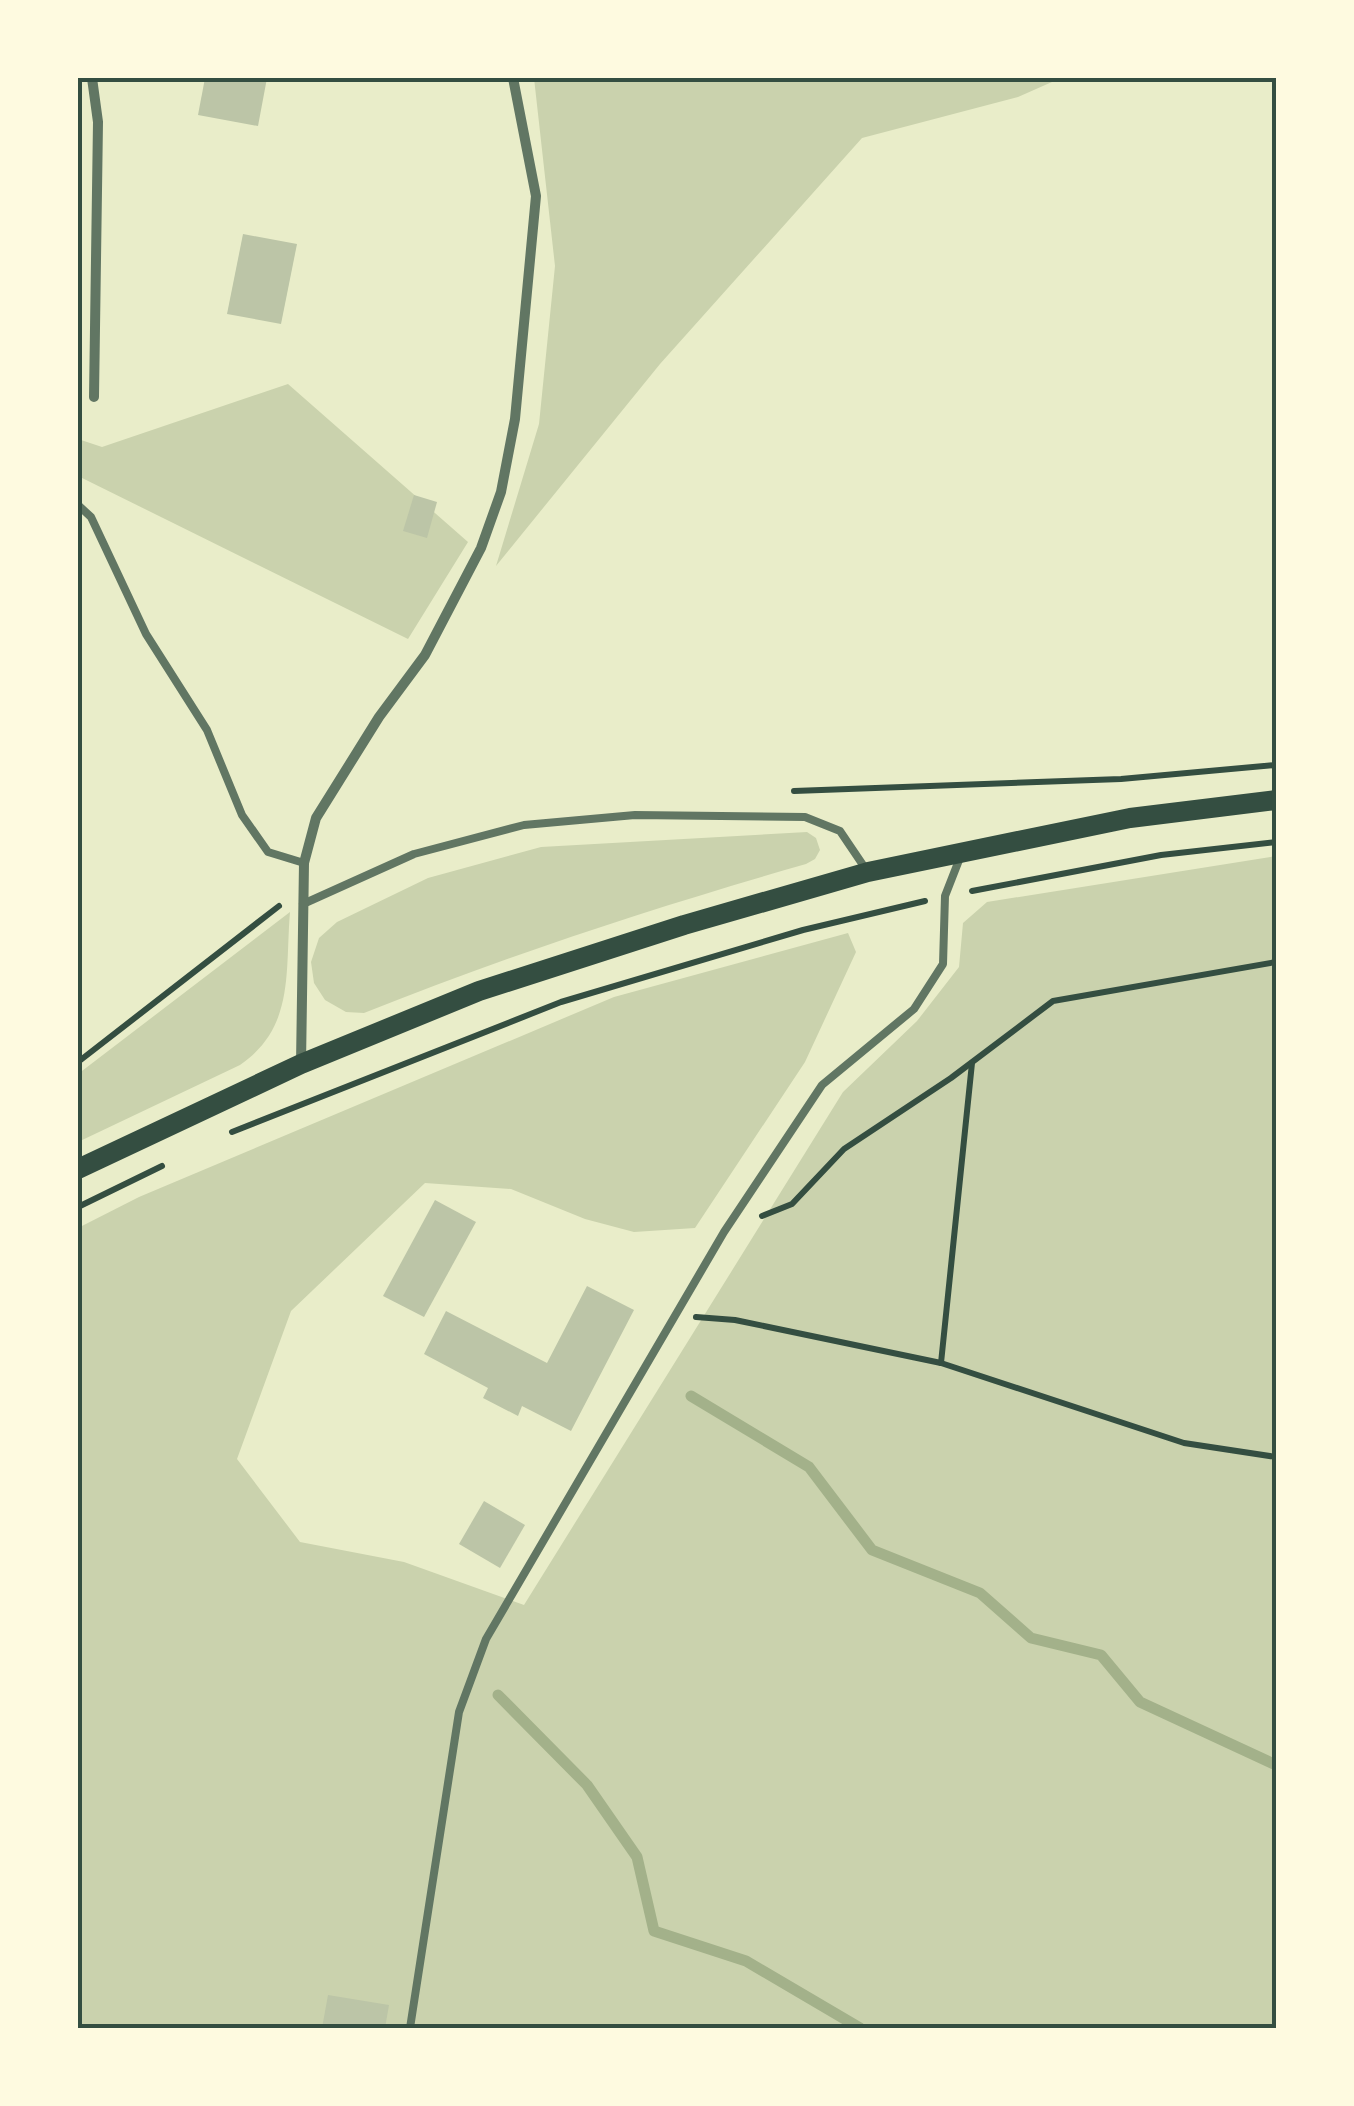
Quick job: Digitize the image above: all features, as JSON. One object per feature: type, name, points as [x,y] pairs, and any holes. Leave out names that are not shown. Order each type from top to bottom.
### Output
[{"type":"main road","points":[[78,1169],[300,1064],[478,991],[684,925],[868,872],[962,852],[1130,818],[1276,800]]},
{"type":"street","points":[[92,78],[98,122],[94,396]]},
{"type":"street","points":[[300,1064],[304,863],[316,818],[379,717],[425,655],[480,548],[501,492],[515,419],[536,196],[513,78]]},
{"type":"lane","points":[[78,505],[91,517],[146,634],[207,730],[242,815],[268,852],[304,863]]},
{"type":"lane","points":[[303,904],[414,854],[524,826],[635,815],[805,816],[840,830],[868,872]]},
{"type":"lane","points":[[410,2028],[460,1712],[486,1639],[724,1232],[822,1085],[914,1008],[943,964],[945,896],[962,852]]},
{"type":"path","points":[[222,1136],[561,1002],[803,930],[945,896],[1161,855],[1276,842]]},
{"type":"path","points":[[724,1232],[792,1204],[844,1149],[1054,1001],[1276,962]]},
{"type":"path","points":[[941,1363],[972,1062]]},
{"type":"path","points":[[78,1207],[174,1160]]},
{"type":"path","points":[[676,1316],[734,1320],[941,1363],[1184,1443],[1276,1457]]},
{"type":"green space","points":[[534,78],[1061,78],[1018,97],[862,138],[660,364],[496,566],[539,424],[555,266]]},
{"type":"green space","points":[[288,384],[468,542],[408,639],[78,476],[78,439],[102,447]]},
{"type":"green space","points":[[807,832],[816,838],[820,850],[806,864],[583,933],[364,1013],[346,1012],[325,1000],[314,983],[311,962],[319,938],[337,922],[428,878],[541,847]]},
{"type":"green space","points":[[1276,856],[1276,2028],[78,2028],[78,1228],[139,1197],[614,997],[848,933],[856,952],[805,1062],[695,1228],[634,1232],[585,1219],[511,1189],[425,1183],[291,1311],[237,1459],[300,1542],[404,1562],[524,1605],[843,1092],[917,1021],[959,967],[963,923],[987,902]]},
{"type":"green space","points":[[290,912],[284,997],[279,1016],[258,1050],[240,1065],[78,1142],[78,1074]]},
{"type":"building","points":[[205,78],[267,78],[258,126],[198,115]]},
{"type":"building","points":[[243,234],[297,244],[281,324],[227,314]]},
{"type":"building","points":[[414,495],[437,502],[427,538],[403,531]]},
{"type":"building","points":[[435,1200],[476,1222],[424,1317],[383,1296]]},
{"type":"building","points":[[587,1286],[634,1310],[571,1431],[522,1406],[518,1416],[483,1398],[488,1388],[424,1354],[446,1311],[547,1363]]},
{"type":"building","points":[[484,1501],[525,1525],[500,1568],[459,1544]]},
{"type":"building","points":[[328,1995],[389,2005],[385,2028],[322,2028]]},
{"type":"waterway","points":[[691,1396],[809,1467],[872,1550],[980,1593],[1031,1638],[1101,1655],[1140,1702],[1276,1765]]},
{"type":"waterway","points":[[498,1695],[587,1785],[637,1857],[654,1931],[746,1961],[860,2028]]}]
